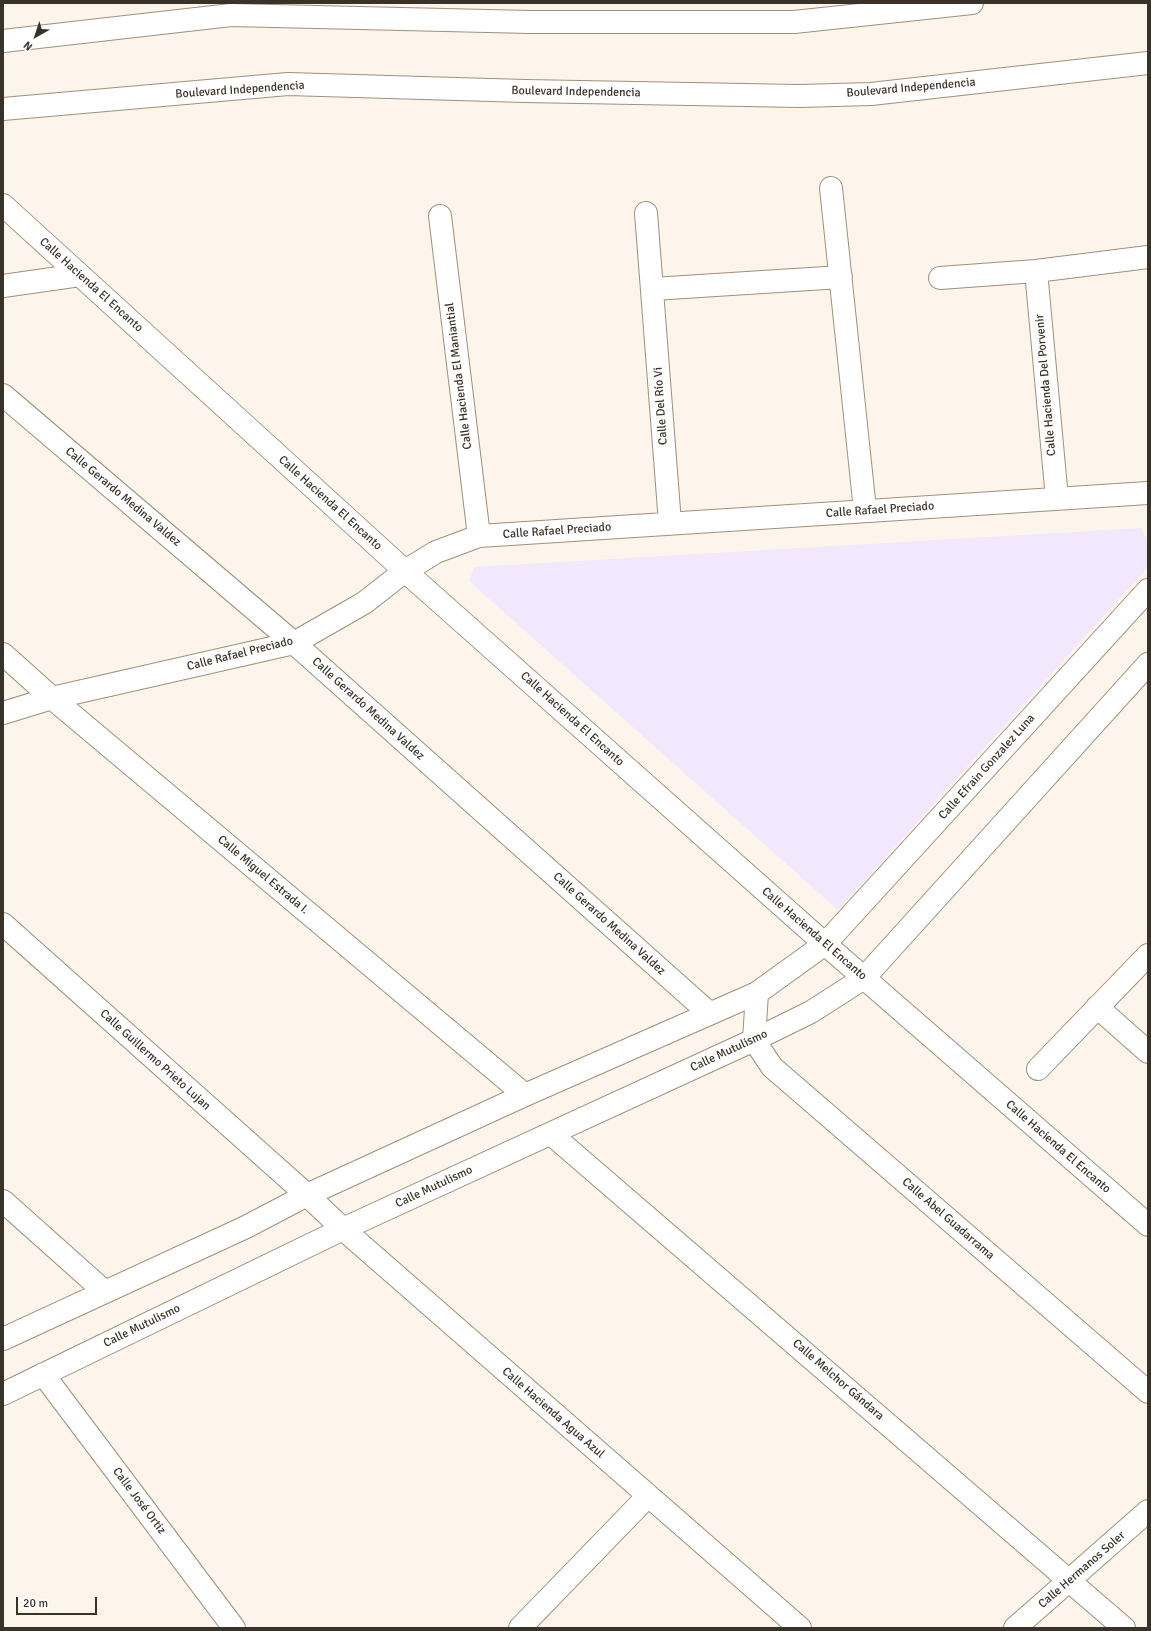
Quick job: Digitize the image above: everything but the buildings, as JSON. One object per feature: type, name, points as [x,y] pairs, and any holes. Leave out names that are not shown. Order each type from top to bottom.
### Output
[{"type":"street","points":[[3,41],[231,14],[530,22],[794,22],[972,3]]},
{"type":"street","name":"Boulevard Independencia","points":[[3,109],[288,84],[533,91],[799,96],[871,94],[1148,63]]},
{"type":"street","points":[[831,188],[866,510]]},
{"type":"street","name":"Calle Hacienda El Encanto","points":[[3,205],[405,571],[825,944],[1148,1225]]},
{"type":"street","name":"Calle Del Río Vi","points":[[646,213],[670,523]]},
{"type":"street","name":"Calle Hacienda El Maniantial","points":[[440,216],[479,536]]},
{"type":"street","points":[[940,278],[1036,271],[1148,257]]},
{"type":"street","name":"Calle Hacienda Del Porvenir","points":[[1036,271],[1057,498]]},
{"type":"street","points":[[3,286],[80,275]]},
{"type":"street","points":[[653,289],[841,277]]},
{"type":"street","name":"Calle Gerardo Medina Valdez","points":[[3,394],[294,643],[709,1013]]},
{"type":"street","name":"Calle Rafael Preciado","points":[[3,713],[52,698],[294,643],[364,603],[405,571],[436,552],[479,536],[1148,493]]},
{"type":"street","name":"Calle Efrain Gonzalez Luna","points":[[825,944],[1148,590]]},
{"type":"street","name":"Calle Miguel Estrada I.","points":[[3,654],[52,698],[525,1095]]},
{"type":"street","points":[[864,978],[1148,664]]},
{"type":"street","name":"Calle Guillermo Prieto Lujan","points":[[3,924],[307,1195]]},
{"type":"street","points":[[3,1339],[246,1227],[307,1195],[525,1095],[757,993],[825,944]]},
{"type":"street","points":[[1038,1069],[1148,955]]},
{"type":"street","name":"Calle Mutulismo","points":[[3,1394],[343,1229],[754,1040],[811,1012],[864,978]]},
{"type":"street","points":[[754,1040],[757,993]]},
{"type":"street","points":[[1097,1008],[1148,1052]]},
{"type":"street","name":"Calle Abel Guadarrama","points":[[754,1040],[772,1067],[1148,1392]]},
{"type":"street","name":"Calle Melchor Gándara","points":[[551,1134],[1124,1628]]},
{"type":"street","name":"Calle Hacienda Agua Azul","points":[[307,1195],[343,1229],[800,1628]]},
{"type":"street","points":[[3,1201],[105,1292]]},
{"type":"street","name":"Calle José Ortiz","points":[[43,1374],[234,1628]]},
{"type":"street","points":[[520,1628],[648,1496]]},
{"type":"street","name":"Calle Hermanos Soler","points":[[1015,1628],[1148,1511]]},
{"type":"shaded area","points":[[1141,528],[1148,542],[1148,567],[838,910],[469,581],[474,567]]}]
